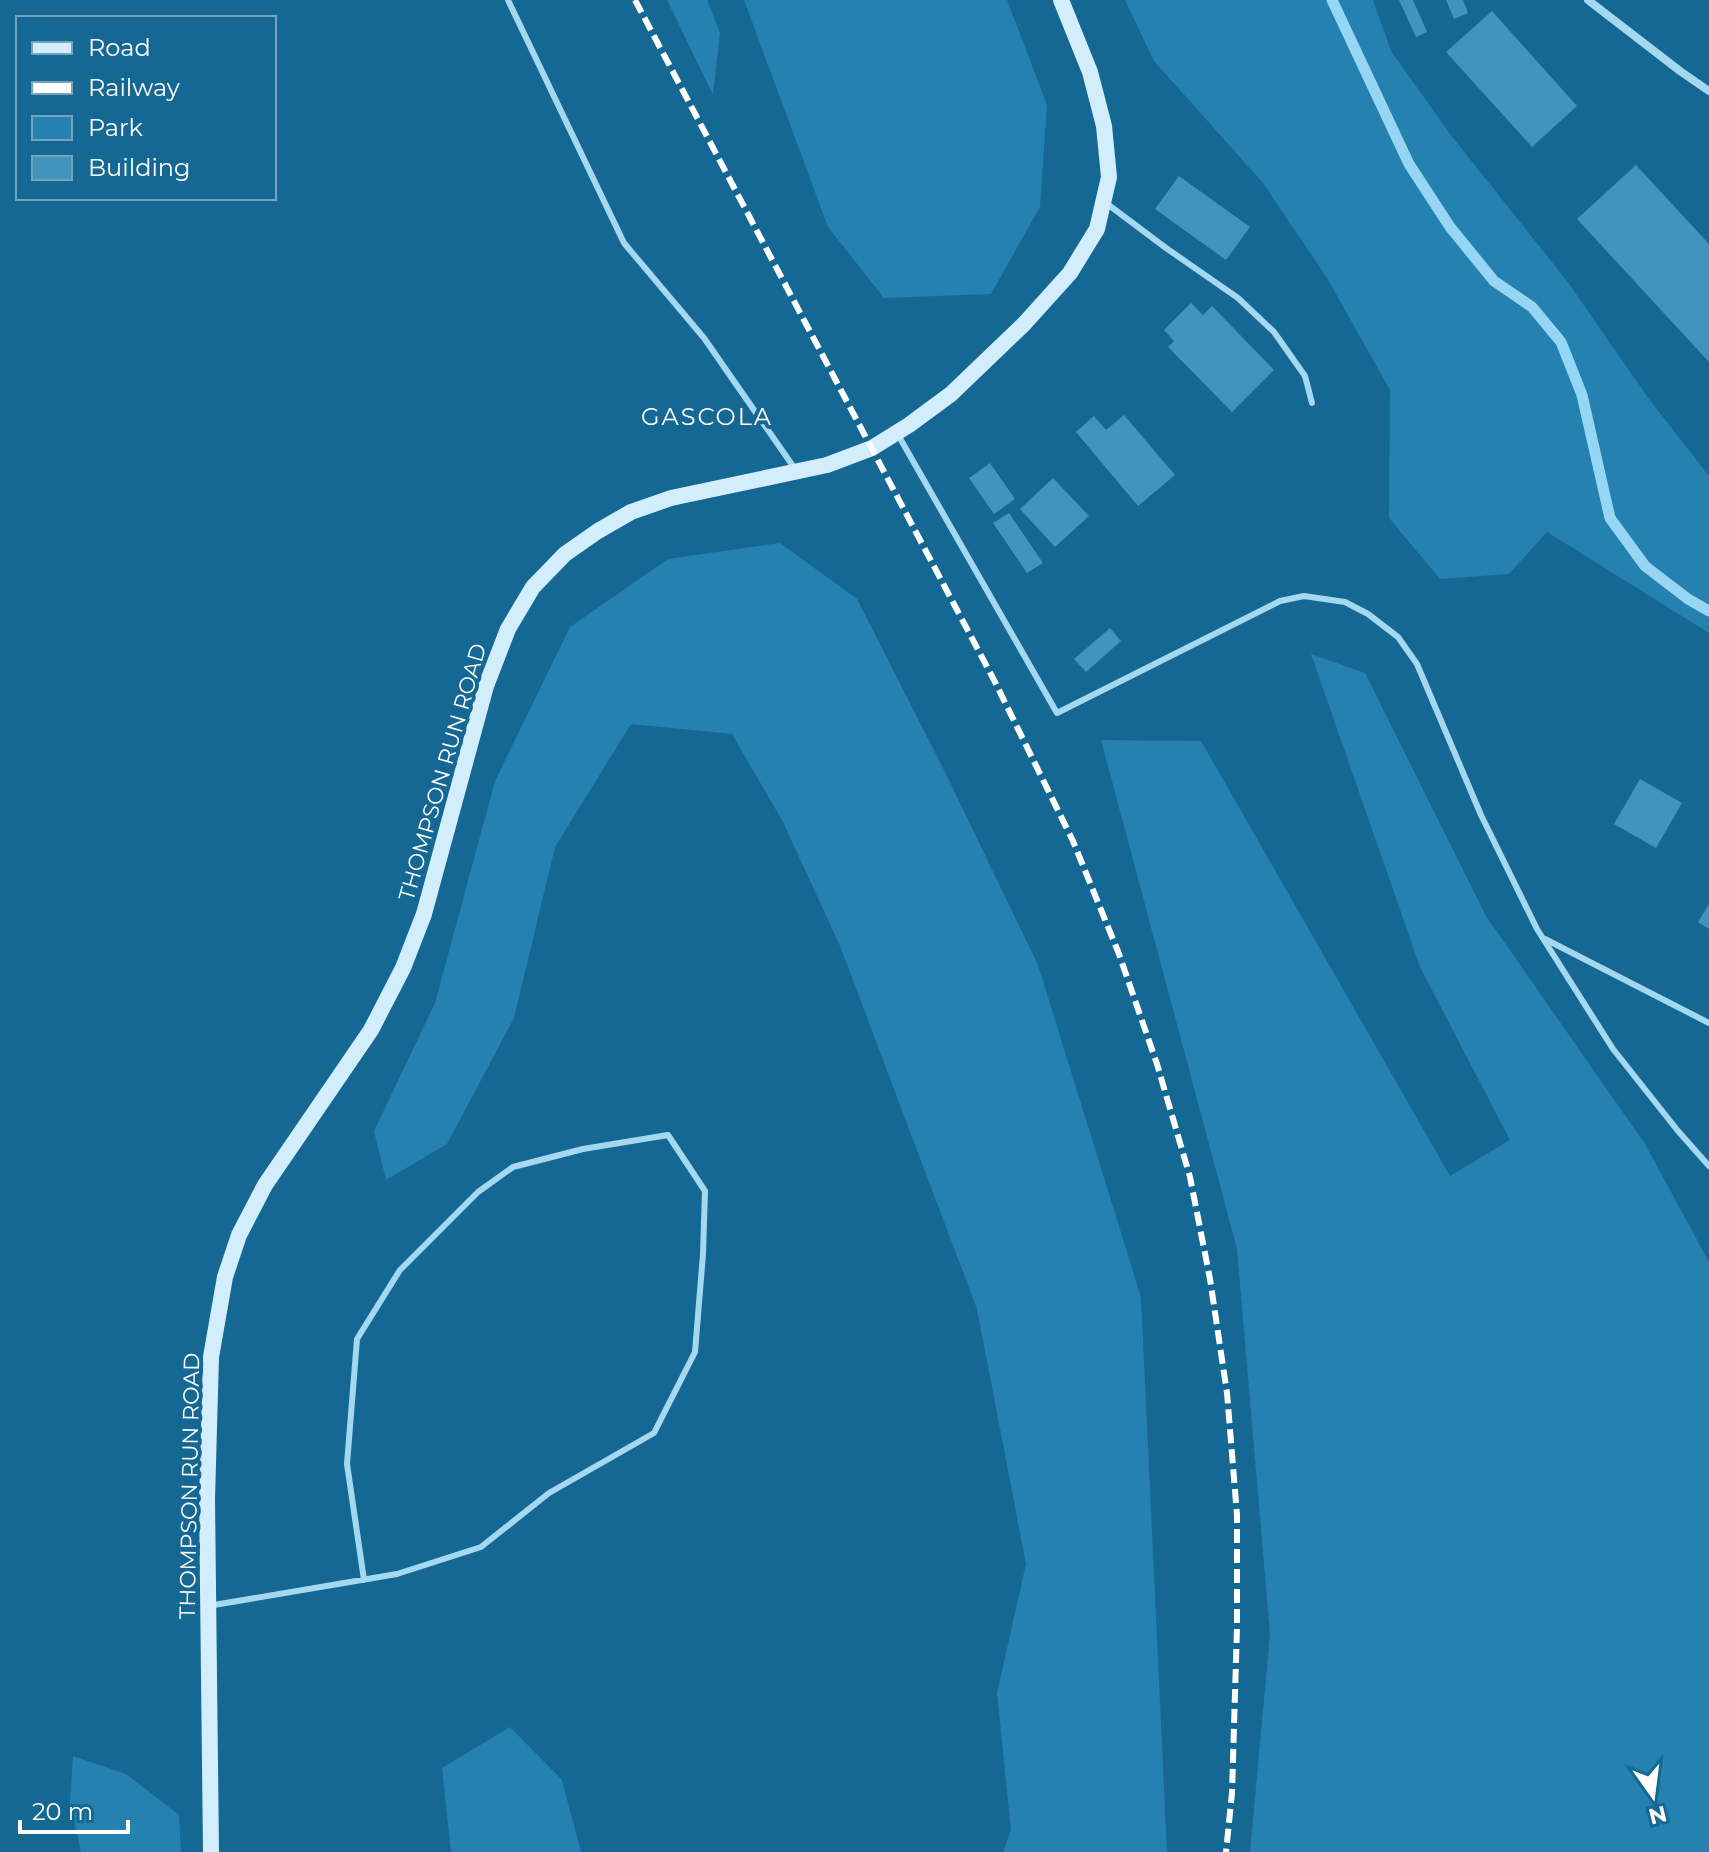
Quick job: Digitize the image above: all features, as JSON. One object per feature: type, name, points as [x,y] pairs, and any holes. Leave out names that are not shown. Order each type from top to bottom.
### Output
[{"type":"street","name":"THOMPSON RUN ROAD","points":[[211,1852],[207,1499],[211,1357],[225,1277],[239,1235],[265,1185],[371,1030],[403,968],[424,914],[486,686],[508,629],[533,587],[565,554],[631,512],[671,498],[827,465],[872,448],[897,433],[951,394],[1024,324],[1070,273],[1097,229],[1109,177],[1104,126],[1090,72],[1061,0]]},
{"type":"street","points":[[1588,0],[1709,91]]},
{"type":"lane","points":[[508,0],[624,243],[704,338],[797,472]]},
{"type":"lane","points":[[1104,201],[1238,298],[1274,332],[1305,376],[1312,403]]},
{"type":"lane","points":[[897,433],[1057,713],[1280,601],[1304,596],[1345,602],[1368,614],[1398,637],[1417,664],[1481,815],[1542,937],[1613,1049],[1709,1166]]},
{"type":"lane","points":[[1542,937],[1709,1023]]},
{"type":"lane","points":[[208,1606],[364,1580],[397,1574],[481,1547],[549,1493],[654,1433],[695,1352],[703,1254],[705,1191],[668,1135],[583,1149],[513,1167],[478,1192],[400,1270],[357,1339],[347,1464],[364,1580]]},
{"type":"green space","points":[[667,0],[707,0],[720,33],[713,95]]},
{"type":"green space","points":[[744,0],[1007,0],[1047,105],[1040,207],[991,294],[884,298],[828,227]]},
{"type":"green space","points":[[1125,0],[1373,0],[1391,51],[1450,134],[1567,281],[1649,399],[1709,476],[1709,633],[1547,532],[1509,574],[1440,579],[1389,518],[1390,390],[1327,278],[1263,183],[1154,61]]},
{"type":"green space","points":[[780,543],[857,599],[1038,965],[1141,1297],[1167,1852],[1003,1852],[1011,1830],[997,1693],[1026,1564],[977,1309],[840,946],[783,822],[732,734],[631,724],[555,847],[514,1018],[447,1144],[386,1180],[374,1131],[435,1003],[495,781],[570,627],[668,559]]},
{"type":"green space","points":[[1311,654],[1365,673],[1486,916],[1645,1144],[1709,1262],[1709,1852],[1250,1852],[1270,1634],[1237,1249],[1101,740],[1201,741],[1450,1176],[1510,1140],[1420,967]]},
{"type":"green space","points":[[510,1727],[562,1780],[581,1852],[451,1852],[442,1768]]},
{"type":"green space","points":[[73,1756],[126,1774],[179,1815],[181,1852],[81,1852],[70,1802]]},
{"type":"building","points":[[1399,0],[1413,0],[1427,32],[1416,37]]},
{"type":"building","points":[[1446,0],[1463,0],[1468,13],[1454,19]]},
{"type":"building","points":[[1492,11],[1577,106],[1532,147],[1446,52]]},
{"type":"building","points":[[1636,165],[1709,244],[1709,362],[1577,219]]},
{"type":"building","points":[[1179,176],[1250,227],[1226,260],[1155,209]]},
{"type":"building","points":[[1191,303],[1203,315],[1212,306],[1274,370],[1232,412],[1168,347],[1174,341],[1164,330]]},
{"type":"building","points":[[1124,415],[1175,475],[1138,506],[1076,432],[1094,416],[1106,430]]},
{"type":"building","points":[[990,463],[1015,499],[994,514],[969,478]]},
{"type":"building","points":[[1053,478],[1089,516],[1055,547],[1020,509]]},
{"type":"building","points":[[1009,513],[1043,563],[1027,573],[993,523]]},
{"type":"building","points":[[1110,628],[1121,641],[1086,672],[1074,659]]},
{"type":"building","points":[[1640,779],[1682,803],[1656,848],[1614,824]]},
{"type":"building","points":[[1709,904],[1709,929],[1698,922]]},
{"type":"waterway","points":[[1332,0],[1409,164],[1450,227],[1494,281],[1532,307],[1561,342],[1582,395],[1610,518],[1645,566],[1709,611]]},
{"type":"railway","points":[[635,0],[994,680],[1073,841],[1119,954],[1157,1064],[1190,1177],[1210,1279],[1227,1393],[1237,1515],[1237,1627],[1232,1793],[1226,1852]]},
{"type":"district","name":"GASCOLA","points":[[707,417]]}]
